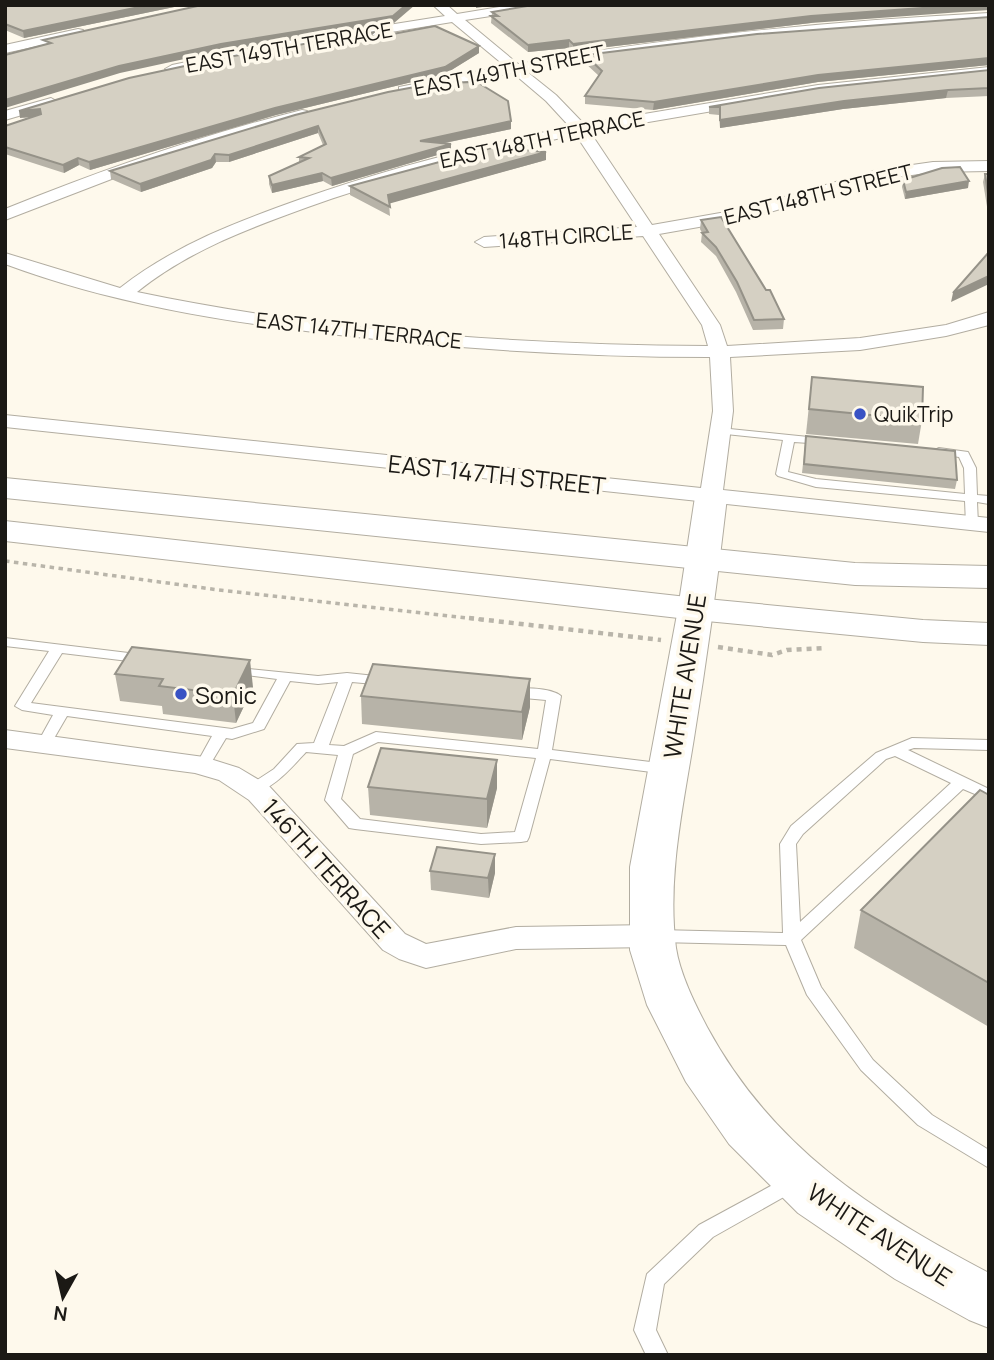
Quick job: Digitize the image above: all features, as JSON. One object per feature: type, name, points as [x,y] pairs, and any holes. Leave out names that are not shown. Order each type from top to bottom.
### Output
[{"type":"main road","points":[[5,488],[855,574],[989,577]]},
{"type":"main road","name":"WHITE AVENUE","points":[[711,497],[693,626],[652,867],[653,950],[671,1005],[704,1068],[747,1129],[817,1197],[915,1262],[989,1302]]},
{"type":"main road","points":[[5,531],[693,626],[989,634]]},
{"type":"street","name":"WHITE AVENUE","points":[[439,5],[551,98],[580,129],[711,325],[721,351],[726,389],[711,497]]},
{"type":"street","name":"EAST 149TH TERRACE","points":[[162,71],[294,44],[536,5]]},
{"type":"street","name":"EAST 149TH STREET","points":[[394,92],[513,67],[725,36],[848,24],[989,17]]},
{"type":"street","points":[[5,49],[95,29]]},
{"type":"street","name":"EAST 148TH TERRACE","points":[[122,295],[160,266],[211,240],[317,197],[454,157],[580,129],[822,88],[989,71]]},
{"type":"street","points":[[5,117],[66,98]]},
{"type":"street","points":[[5,215],[156,157],[314,111]]},
{"type":"street","name":"EAST 148TH STREET","points":[[649,230],[743,214],[843,184],[911,169],[989,166]]},
{"type":"street","name":"148TH CIRCLE","points":[[484,242],[572,238],[649,230]]},
{"type":"street","name":"EAST 147TH TERRACE","points":[[5,258],[69,282],[179,307],[373,334],[538,346],[721,351],[852,346],[937,332],[989,317]]},
{"type":"street","name":"EAST 147TH STREET","points":[[5,422],[980,525]]},
{"type":"street","name":"146TH TERRACE","points":[[5,739],[224,769],[253,788],[394,942],[426,956],[516,938],[653,936]]},
{"type":"lane","points":[[720,431],[835,442],[835,448]]},
{"type":"lane","points":[[789,437],[782,474],[989,500]]},
{"type":"lane","points":[[930,456],[930,451],[964,454],[970,468],[971,498],[980,525]]},
{"type":"lane","points":[[5,642],[165,661]]},
{"type":"lane","points":[[58,648],[22,706],[232,734],[259,726],[286,676]]},
{"type":"lane","points":[[219,668],[318,680],[347,677],[402,682]]},
{"type":"lane","points":[[320,748],[347,677]]},
{"type":"lane","points":[[346,751],[333,800],[355,824],[481,839],[521,837],[544,754],[554,696],[499,691]]},
{"type":"lane","points":[[44,744],[62,712]]},
{"type":"lane","points":[[203,765],[221,733]]},
{"type":"lane","points":[[253,788],[279,772],[302,747],[346,751],[376,737],[669,769]]},
{"type":"lane","points":[[989,745],[912,743],[881,756],[797,830],[788,844],[792,939],[813,990],[867,1065],[925,1121],[989,1160]]},
{"type":"lane","points":[[896,750],[989,795]]},
{"type":"lane","points":[[653,936],[792,939],[961,782]]},
{"type":"lane","points":[[657,1355],[645,1330],[654,1280],[706,1231],[798,1179]]},
{"type":"path","points":[[5,561],[523,626],[693,626],[772,655],[810,647],[836,649]]},
{"type":"building","points":[[5,5],[149,5],[23,31],[5,24]]},
{"type":"building","points":[[202,5],[406,5],[393,16],[221,44],[119,66],[5,100],[5,55],[51,43],[43,40]]},
{"type":"building","points":[[533,5],[964,5],[811,16],[573,44],[569,40],[528,45],[491,16],[498,16],[492,12]]},
{"type":"building","points":[[989,17],[989,58],[818,75],[654,102],[585,96],[602,71],[585,55],[757,34]]},
{"type":"building","points":[[435,26],[479,46],[445,67],[275,108],[89,162],[78,158],[63,165],[5,147],[5,126],[41,114],[40,109],[19,111],[129,78],[222,58],[374,32],[366,39]]},
{"type":"building","points":[[989,70],[989,88],[844,101],[720,120],[720,107],[709,107],[819,88]]},
{"type":"building","points":[[477,82],[508,101],[511,121],[420,141],[451,144],[331,178],[322,173],[272,185],[269,176],[309,158],[299,157],[326,144],[318,126],[229,155],[215,154],[211,160],[140,184],[110,171],[295,115],[388,92],[436,83]]},
{"type":"building","points":[[495,147],[546,152],[388,195],[390,207],[350,186]]},
{"type":"building","points":[[960,167],[969,181],[906,192],[903,180],[942,168]]},
{"type":"building","points":[[985,174],[989,174],[989,200]]},
{"type":"building","points":[[721,217],[766,290],[770,290],[784,319],[754,320],[737,282],[716,247],[702,233],[708,232],[701,220]]},
{"type":"building","points":[[989,252],[989,276],[953,293]]},
{"type":"building","points":[[812,377],[923,387],[922,420],[809,409]]},
{"type":"building","points":[[806,436],[955,451],[957,480],[804,464]]},
{"type":"building","points":[[132,647],[250,660],[233,695],[159,686],[163,679],[115,674]]},
{"type":"building","points":[[373,664],[530,679],[522,712],[361,696]]},
{"type":"building","points":[[381,748],[497,760],[487,799],[368,787]]},
{"type":"building","points":[[980,790],[989,795],[989,983],[861,910]]},
{"type":"building","points":[[437,847],[495,854],[488,878],[430,871]]},
{"type":"place","name":"QuikTrip","points":[[860,414]]},
{"type":"place","name":"Sonic","points":[[181,694]]}]
